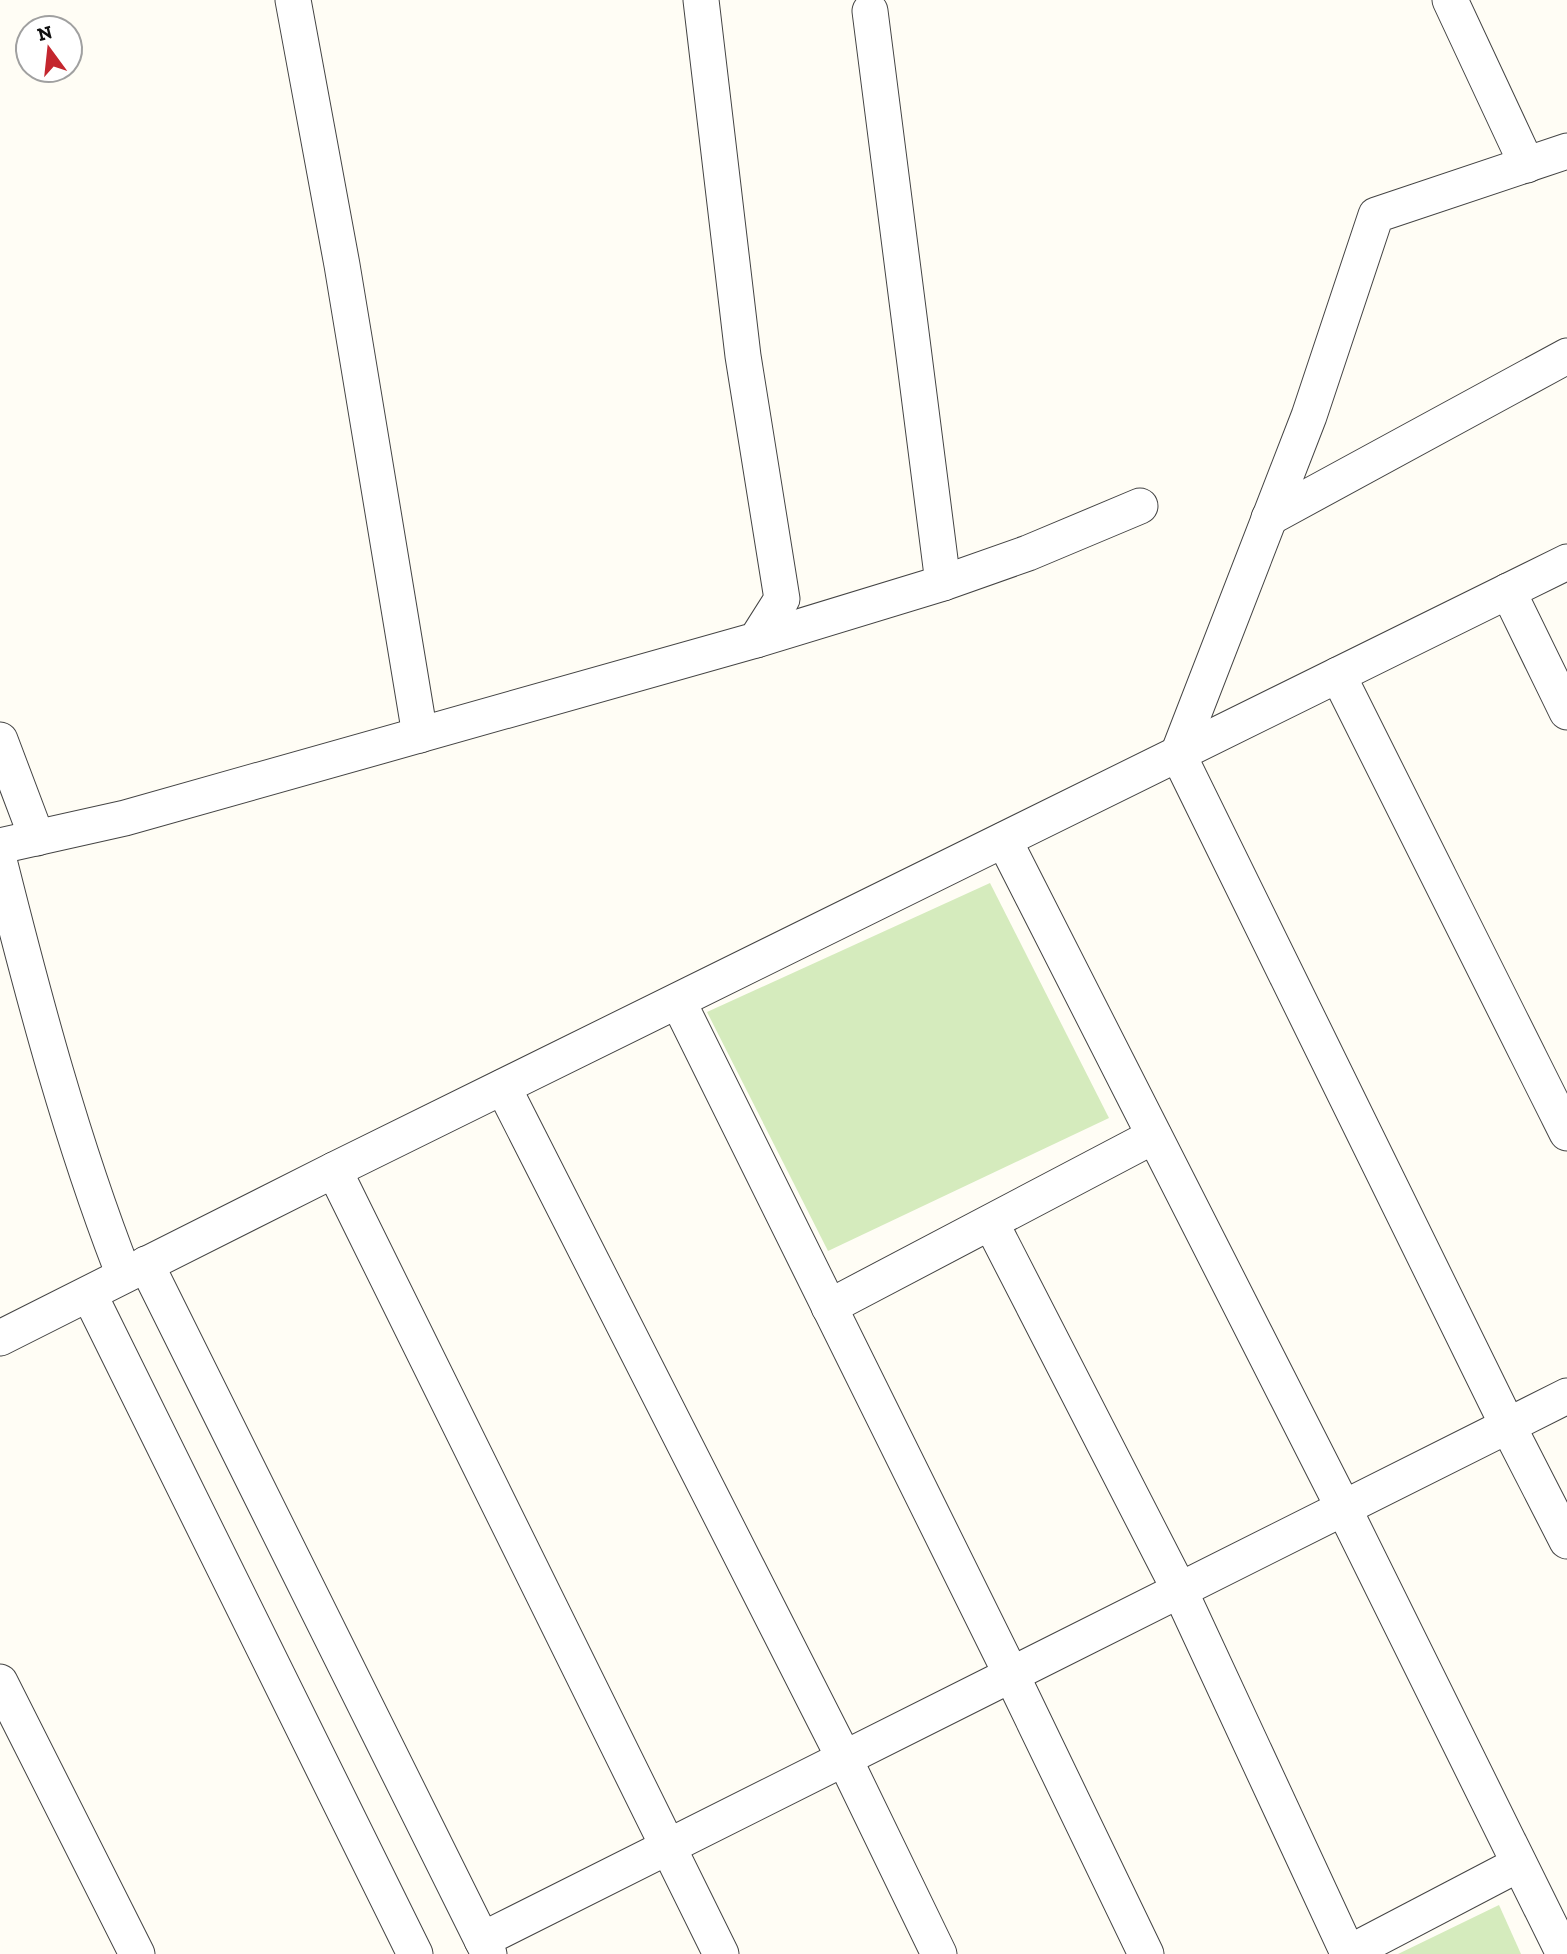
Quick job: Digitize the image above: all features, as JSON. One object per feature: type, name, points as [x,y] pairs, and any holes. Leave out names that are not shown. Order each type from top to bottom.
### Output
[{"type":"street","points":[[293,0],[342,265],[419,735]]},
{"type":"street","points":[[701,0],[743,356],[782,599],[756,640]]},
{"type":"street","points":[[1450,0],[1527,165]]},
{"type":"street","points":[[870,11],[943,583]]},
{"type":"street","points":[[1567,152],[1376,215],[1308,416],[1178,754],[1567,1541]]},
{"type":"street","points":[[1269,518],[1567,356]]},
{"type":"street","points":[[0,846],[125,818],[756,640],[943,583],[1028,553],[1140,506]]},
{"type":"street","points":[[0,1338],[334,1170],[1567,562]]},
{"type":"street","points":[[1508,591],[1567,712]]},
{"type":"street","points":[[1338,675],[1567,1133]]},
{"type":"street","points":[[0,740],[37,838]]},
{"type":"street","points":[[1004,840],[1343,1507],[1564,1954]]},
{"type":"street","points":[[0,864],[29,978],[94,1197],[135,1269],[486,1947],[667,1847],[1567,1395]]},
{"type":"street","points":[[678,1001],[1011,1674],[1146,1954]]},
{"type":"street","points":[[503,1087],[844,1758],[939,1954]]},
{"type":"street","points":[[829,1307],[1154,1136]]},
{"type":"street","points":[[334,1170],[720,1954]]},
{"type":"street","points":[[991,1223],[1179,1589],[1347,1954],[1519,1864]]},
{"type":"street","points":[[89,1294],[415,1954]]},
{"type":"street","points":[[0,1682],[137,1954]]},
{"type":"green space","points":[[990,883],[1109,1118],[828,1251],[707,1012]]},
{"type":"green space","points":[[1499,1905],[1521,1954],[1398,1954]]}]
